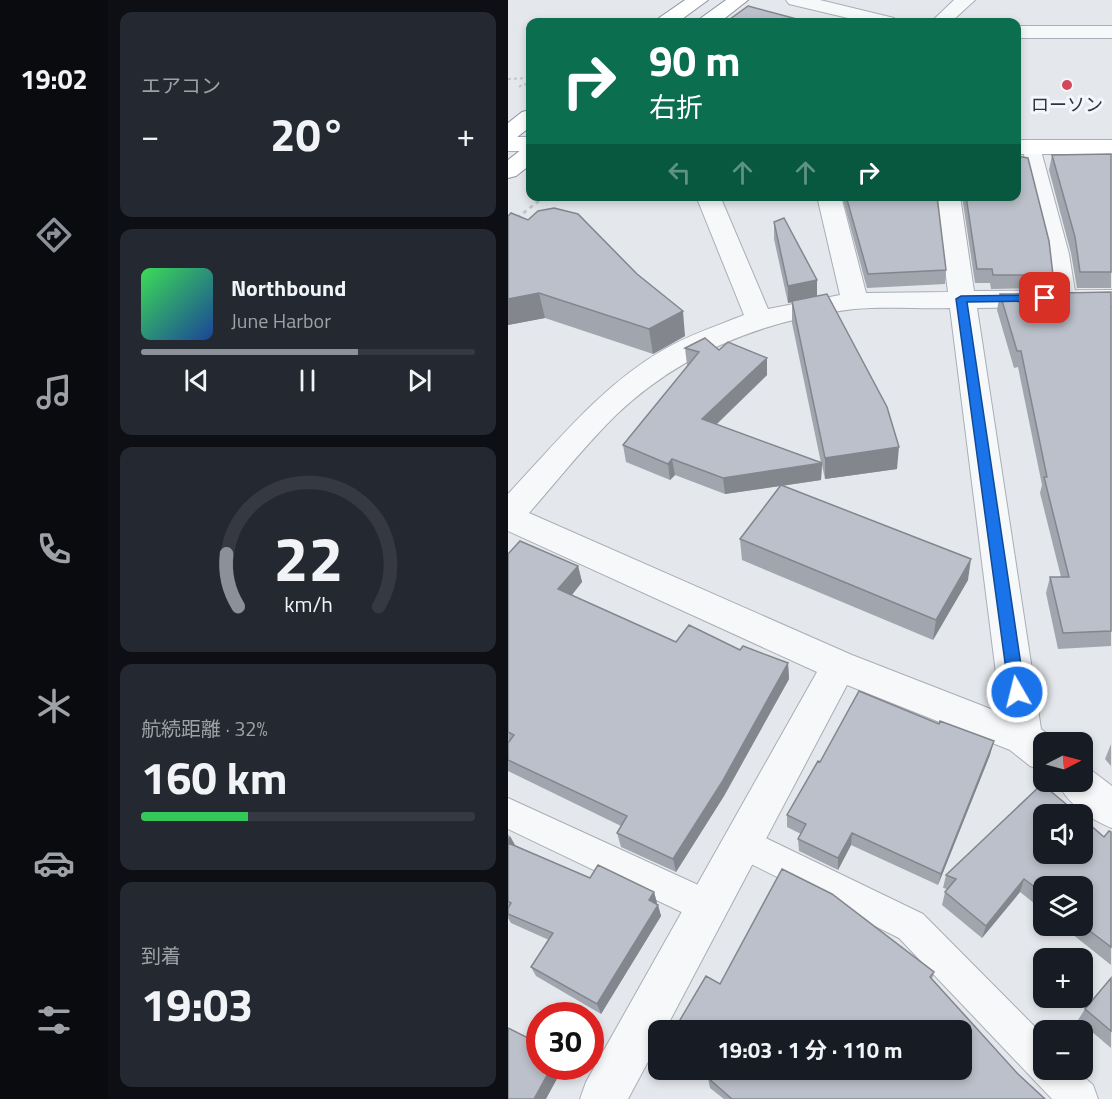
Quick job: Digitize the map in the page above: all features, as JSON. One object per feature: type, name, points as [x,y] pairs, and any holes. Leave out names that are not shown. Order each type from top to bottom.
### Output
[{"type":"main road","points":[[672,18],[698,0]]},
{"type":"main road","points":[[713,18],[738,0]]},
{"type":"main road","points":[[508,133],[526,120]]},
{"type":"main road","points":[[508,144],[526,144]]},
{"type":"main road","points":[[1024,147],[1111,147]]},
{"type":"main road","points":[[508,171],[526,157]]},
{"type":"street","points":[[796,0],[870,18]]},
{"type":"street","points":[[945,18],[965,0]]},
{"type":"street","points":[[1021,32],[1111,32]]},
{"type":"street","points":[[710,201],[759,318]]},
{"type":"street","points":[[830,201],[855,301]]},
{"type":"street","points":[[949,201],[961,299],[1033,746]]},
{"type":"street","points":[[1033,746],[839,666],[508,516],[606,408],[645,375],[681,352],[759,318],[855,301],[1111,298]]},
{"type":"street","points":[[603,1099],[839,666]]},
{"type":"street","points":[[1089,792],[1111,810]]},
{"type":"lane","points":[[1024,147],[1059,254],[1065,298]]},
{"type":"lane","points":[[508,813],[708,907]]},
{"type":"lane","points":[[743,843],[911,926],[1033,1051]]},
{"type":"lane","points":[[1060,1080],[1079,1099]]},
{"type":"path","points":[[508,79],[526,78]]},
{"type":"path","points":[[509,224],[539,201]]},
{"type":"building","points":[[748,6],[793,18],[732,18]]},
{"type":"building","points":[[1111,154],[1111,272],[1080,272],[1075,237],[1052,155]]},
{"type":"building","points":[[1021,157],[1028,158],[1049,241],[1053,275],[993,275],[992,269],[977,269],[967,201],[1021,201]]},
{"type":"building","points":[[847,201],[938,201],[946,270],[868,274]]},
{"type":"building","points":[[554,208],[578,214],[637,274],[683,311],[649,329],[539,293],[508,299],[508,216],[511,213],[528,220],[538,211]]},
{"type":"building","points":[[784,218],[817,280],[788,286],[774,222]]},
{"type":"building","points":[[1111,292],[1111,631],[1063,633],[1050,577],[1069,577],[1044,477],[1047,477],[1021,351],[1017,351],[1000,294]]},
{"type":"building","points":[[827,294],[887,407],[899,447],[825,458],[792,301]]},
{"type":"building","points":[[705,338],[719,350],[728,342],[767,358],[702,419],[822,463],[723,478],[672,459],[668,464],[623,445],[699,352],[685,348]]},
{"type":"building","points":[[781,485],[971,559],[936,620],[740,539]]},
{"type":"building","points":[[520,541],[578,566],[558,589],[676,642],[689,625],[740,650],[743,646],[788,663],[722,782],[673,859],[617,833],[627,816],[508,760],[508,743],[514,735],[508,732],[508,554]]},
{"type":"building","points":[[859,691],[939,724],[940,721],[994,741],[941,874],[852,833],[838,858],[798,839],[806,824],[787,815],[818,761],[820,762]]},
{"type":"building","points":[[1034,792],[1052,792],[1066,804],[1033,804],[1033,864],[1093,864],[1093,828],[1104,837],[1109,831],[1111,832],[1111,947],[1093,933],[1093,876],[1033,876],[1033,886],[1024,879],[986,926],[945,892],[956,879],[946,875]]},
{"type":"building","points":[[508,843],[590,878],[598,865],[654,892],[649,900],[658,905],[598,1002],[593,1002],[531,967],[553,933],[508,914],[511,903],[508,901]]},
{"type":"building","points":[[782,869],[832,894],[934,972],[930,977],[969,1020],[680,1020],[706,976],[720,984]]},
{"type":"building","points":[[1111,978],[1111,1031],[1085,1009],[1093,1008],[1093,999]]},
{"type":"building","points":[[972,1023],[1018,1074],[1045,1099],[732,1099],[710,1080],[972,1080]]},
{"type":"building","points":[[508,1028],[526,1037],[526,1080],[544,1080],[534,1099],[508,1099]]},
{"type":"place","name":"ローソン","points":[[1067,85]]},
{"type":"route","points":[[1017,692],[961,299],[1045,298]]}]
